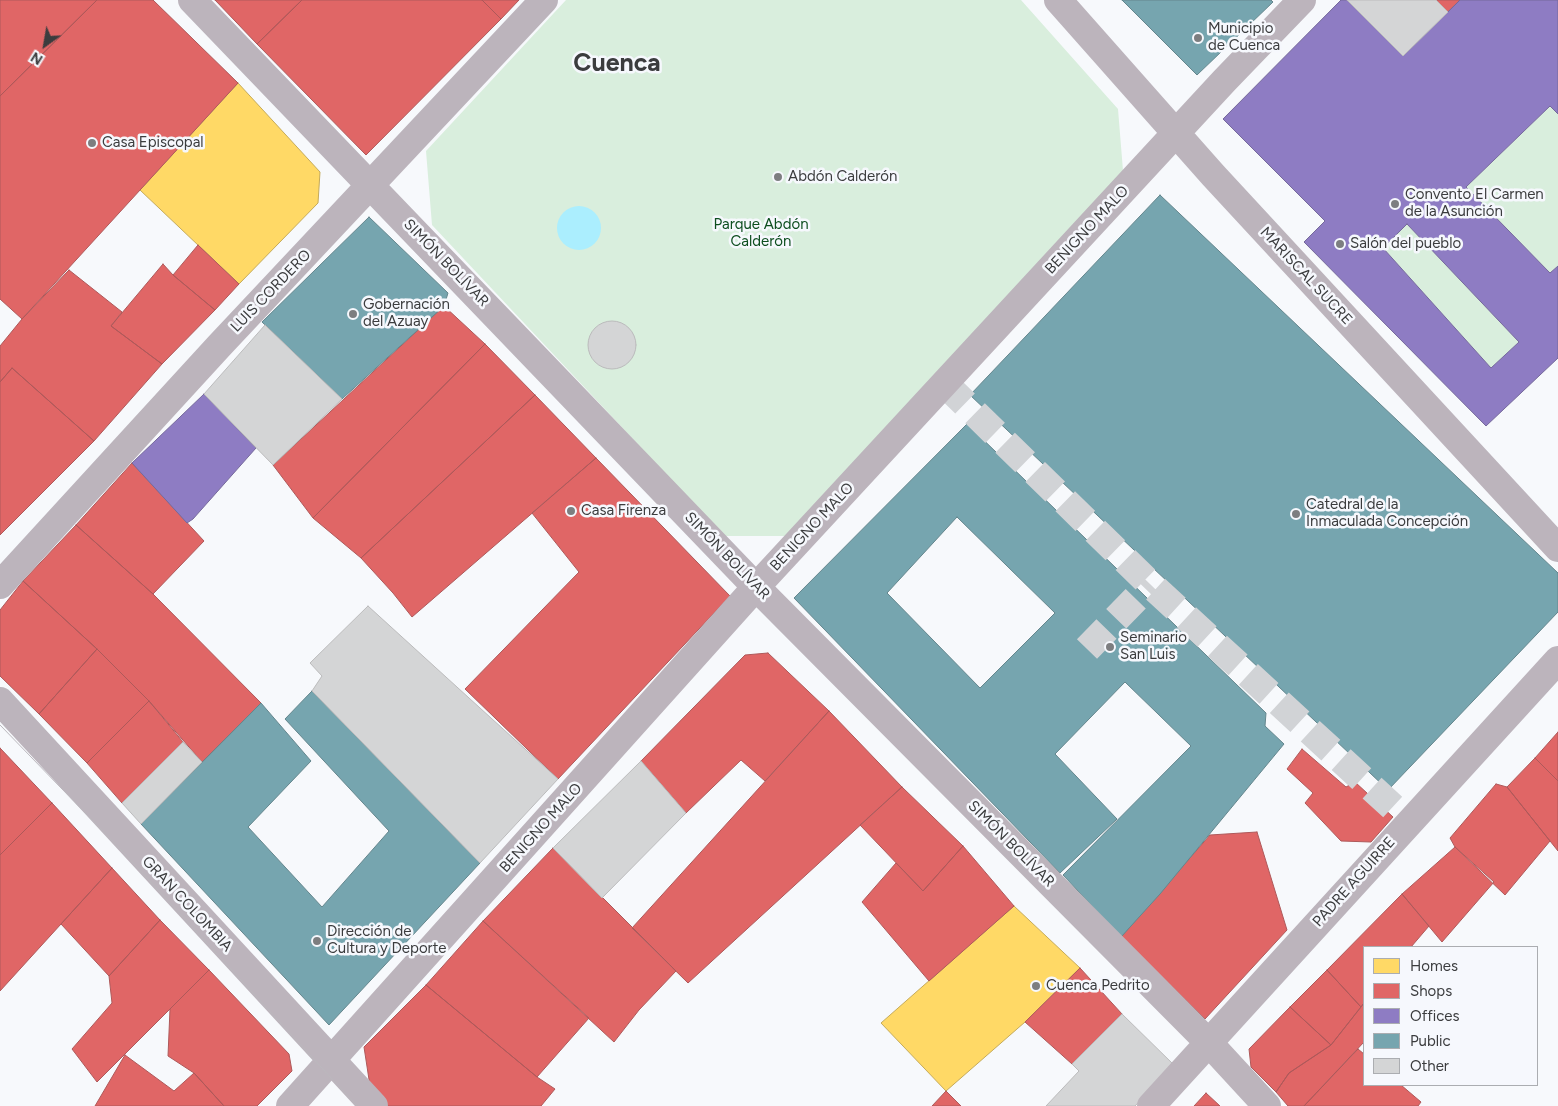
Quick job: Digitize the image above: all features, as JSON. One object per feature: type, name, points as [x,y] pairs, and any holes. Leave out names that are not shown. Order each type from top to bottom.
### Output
[{"type":"street","name":"SIMÓN BOLÍVAR","points":[[192,0],[372,185],[756,587],[1209,1043],[1267,1106]]},
{"type":"street","name":"LUIS CORDERO","points":[[0,585],[219,346],[544,0]]},
{"type":"street","name":"MARISCAL SUCRE","points":[[1058,0],[1178,133],[1213,175],[1558,548]]},
{"type":"street","name":"BENIGNO MALO","points":[[290,1106],[756,587],[1178,133],[1224,81],[1302,0]]},
{"type":"street","name":"PADRE AGUIRRE","points":[[1151,1106],[1558,660]]},
{"type":"street","name":"GRAN COLOMBIA","points":[[0,701],[374,1106]]},
{"type":"green space","name":"Parque Abdón Calderón","points":[[566,0],[1021,0],[1118,109],[1124,183],[799,536],[724,536],[432,225],[426,151]]},
{"type":"green space","points":[[1550,106],[1558,114],[1558,266],[1550,273],[1466,187]]},
{"type":"green space","points":[[1407,224],[1519,342],[1491,368],[1383,248]]},
{"type":"water","points":[[583,206],[595,212],[600,219],[600,237],[595,244],[588,249],[575,250],[567,247],[560,240],[557,224],[560,216],[567,209]]},
{"type":"building: Homes","points":[[238,83],[320,172],[318,203],[239,284],[140,190]]},
{"type":"building: Homes","points":[[1014,906],[1080,968],[1025,1022],[946,1091],[881,1023]]},
{"type":"building: Shops","points":[[0,0],[97,0],[0,96]]},
{"type":"building: Shops","name":"Casa Episcopal","points":[[97,0],[153,0],[238,83],[22,319],[0,299],[0,96]]},
{"type":"building: Shops","points":[[215,0],[302,0],[257,44]]},
{"type":"building: Shops","points":[[302,0],[482,0],[501,19],[366,155],[257,44]]},
{"type":"building: Shops","points":[[482,0],[519,0],[501,19]]},
{"type":"building: Shops","points":[[1436,0],[1460,0],[1448,12]]},
{"type":"building: Shops","points":[[198,245],[239,284],[215,310],[173,275]]},
{"type":"building: Shops","points":[[163,264],[173,275],[215,310],[162,364],[111,326]]},
{"type":"building: Shops","points":[[69,270],[122,312],[111,326],[162,364],[94,441],[12,368],[0,382],[0,346],[22,319]]},
{"type":"building: Shops","points":[[444,306],[485,344],[313,518],[273,465]]},
{"type":"building: Shops","points":[[485,344],[535,395],[361,558],[313,518]]},
{"type":"building: Shops","points":[[12,368],[94,441],[0,535],[0,382]]},
{"type":"building: Shops","points":[[535,395],[596,458],[412,617],[361,558]]},
{"type":"building: Shops","points":[[596,458],[730,596],[558,779],[465,689],[579,572],[532,513]]},
{"type":"building: Shops","points":[[132,463],[204,541],[153,594],[76,525]]},
{"type":"building: Shops","points":[[76,525],[153,594],[261,703],[202,762],[149,701],[97,649],[23,581]]},
{"type":"building: Shops","points":[[23,581],[97,649],[39,714],[0,676],[0,610]]},
{"type":"building: Shops","points":[[97,649],[149,701],[87,763],[39,714]]},
{"type":"building: Shops","points":[[768,653],[829,711],[765,781],[741,760],[686,813],[641,761],[745,655]]},
{"type":"building: Shops","points":[[149,701],[183,742],[122,803],[87,763]]},
{"type":"building: Shops","points":[[829,711],[902,787],[688,983],[632,928]]},
{"type":"building: Shops","points":[[1558,732],[1558,781],[1535,758]]},
{"type":"building: Shops","points":[[0,748],[52,803],[0,855]]},
{"type":"building: Shops","points":[[1302,749],[1346,787],[1355,782],[1393,817],[1371,842],[1341,841],[1305,803],[1313,793],[1287,769]]},
{"type":"building: Shops","points":[[1535,758],[1558,781],[1558,851],[1507,787]]},
{"type":"building: Shops","points":[[1496,784],[1507,787],[1550,841],[1505,895],[1455,847],[1450,838]]},
{"type":"building: Shops","points":[[902,787],[963,846],[923,891],[860,825]]},
{"type":"building: Shops","points":[[52,803],[112,868],[0,991],[0,855]]},
{"type":"building: Shops","points":[[1257,832],[1287,930],[1205,1019],[1121,937],[1210,835]]},
{"type":"building: Shops","points":[[963,846],[1014,906],[929,981],[862,902],[896,863],[923,891]]},
{"type":"building: Shops","points":[[1455,847],[1494,882],[1442,942],[1402,894]]},
{"type":"building: Shops","points":[[553,848],[676,971],[639,1010],[614,1042],[483,921]]},
{"type":"building: Shops","points":[[112,868],[160,920],[109,976],[61,924]]},
{"type":"building: Shops","points":[[1402,894],[1429,926],[1412,946],[1363,946],[1363,1004],[1361,1007],[1327,970]]},
{"type":"building: Shops","points":[[160,920],[209,970],[97,1082],[72,1049],[112,1003],[109,976]]},
{"type":"building: Shops","points":[[483,921],[589,1018],[537,1077],[426,985]]},
{"type":"building: Shops","points":[[1080,968],[1122,1014],[1072,1064],[1025,1022]]},
{"type":"building: Shops","points":[[209,970],[289,1054],[292,1071],[257,1106],[224,1106],[194,1073],[168,1056],[170,1009]]},
{"type":"building: Shops","points":[[1327,970],[1361,1007],[1331,1045],[1290,1007]]},
{"type":"building: Shops","points":[[426,985],[537,1077],[555,1089],[541,1106],[388,1106],[370,1086],[364,1047]]},
{"type":"building: Shops","points":[[1363,1004],[1363,1043],[1304,1106],[1288,1106],[1276,1092],[1289,1073],[1331,1045]]},
{"type":"building: Shops","points":[[1290,1007],[1331,1045],[1289,1073],[1276,1092],[1251,1067],[1249,1049]]},
{"type":"building: Shops","points":[[1358,1049],[1363,1053],[1363,1086],[1402,1086],[1421,1102],[1418,1106],[1304,1106]]},
{"type":"building: Shops","points":[[125,1055],[174,1091],[194,1073],[224,1106],[95,1106]]},
{"type":"building: Shops","points":[[946,1091],[961,1106],[932,1106]]},
{"type":"building: Shops","points":[[1206,1093],[1220,1106],[1194,1106]]},
{"type":"building: Offices","name":"Convento El Carmen de la Asunción","points":[[1341,0],[1347,0],[1403,56],[1460,0],[1558,0],[1558,114],[1550,106],[1466,187],[1550,273],[1558,266],[1558,358],[1486,426],[1304,242],[1325,221],[1223,119]],"holes":[[[1407,224],[1519,342],[1491,368],[1383,248]]]},
{"type":"building: Offices","points":[[204,394],[256,448],[193,519],[187,523],[132,463]]},
{"type":"building: Public","name":"Municipio de Cuenca","points":[[1122,0],[1271,0],[1273,2],[1197,75]]},
{"type":"building: Public","name":"Catedral de la Inmaculada Concepción","points":[[1160,195],[1558,573],[1558,612],[1388,790],[970,395]]},
{"type":"building: Public","name":"Gobernación del Azuay","points":[[369,217],[448,293],[444,306],[342,399],[262,322]]},
{"type":"building: Public","name":"Seminario San Luis","points":[[967,424],[1266,713],[1265,726],[1284,744],[1160,894],[1121,937],[1063,875],[1191,746],[1125,682],[1055,754],[1117,819],[1060,873],[794,598]],"holes":[[[957,517],[1055,613],[980,688],[887,593]]]},
{"type":"building: Public","points":[[312,691],[480,863],[329,1025],[141,824],[261,703],[311,761],[248,827],[322,907],[389,831],[285,719]]},
{"type":"building: Other","points":[[1347,0],[1436,0],[1448,12],[1403,56]]},
{"type":"building: Other","points":[[612,321],[621,323],[629,328],[634,336],[636,345],[634,354],[629,362],[621,367],[612,369],[603,367],[595,362],[590,354],[588,345],[590,336],[595,328],[603,323]]},
{"type":"building: Other","points":[[265,325],[342,399],[273,465],[204,394]]},
{"type":"building: Other","points":[[368,606],[558,779],[480,863],[312,691],[322,676],[310,663]]},
{"type":"building: Other","points":[[183,742],[202,762],[141,824],[122,803]]},
{"type":"building: Other","points":[[641,761],[686,813],[602,898],[553,848]]},
{"type":"building: Other","points":[[1122,1014],[1174,1065],[1135,1106],[1046,1106],[1079,1071],[1072,1064]]},
{"type":"tunnel","points":[[945,384],[1150,584],[1409,822]]},
{"type":"tunnel","points":[[1087,649],[1150,584]]},
{"type":"tram line","points":[[0,725],[123,852],[357,1106]]},
{"type":"place","name":"Municipio de Cuenca","points":[[1198,38]]},
{"type":"place","name":"Casa Episcopal","points":[[92,143]]},
{"type":"place","name":"Abdón Calderón","points":[[778,177]]},
{"type":"place","name":"Convento El Carmen de la Asunción","points":[[1395,204]]},
{"type":"place","name":"Salón del pueblo","points":[[1340,244]]},
{"type":"place","name":"Gobernación del Azuay","points":[[353,314]]},
{"type":"place","name":"Casa Firenza","points":[[571,511]]},
{"type":"place","name":"Catedral de la Inmaculada Concepción","points":[[1296,514]]},
{"type":"place","name":"Seminario San Luis","points":[[1110,647]]},
{"type":"place","name":"Dirección de Cultura y Deporte","points":[[317,941]]},
{"type":"place","name":"Cuenca Pedrito","points":[[1036,986]]},
{"type":"district","name":"Cuenca","points":[[617,64]]}]
